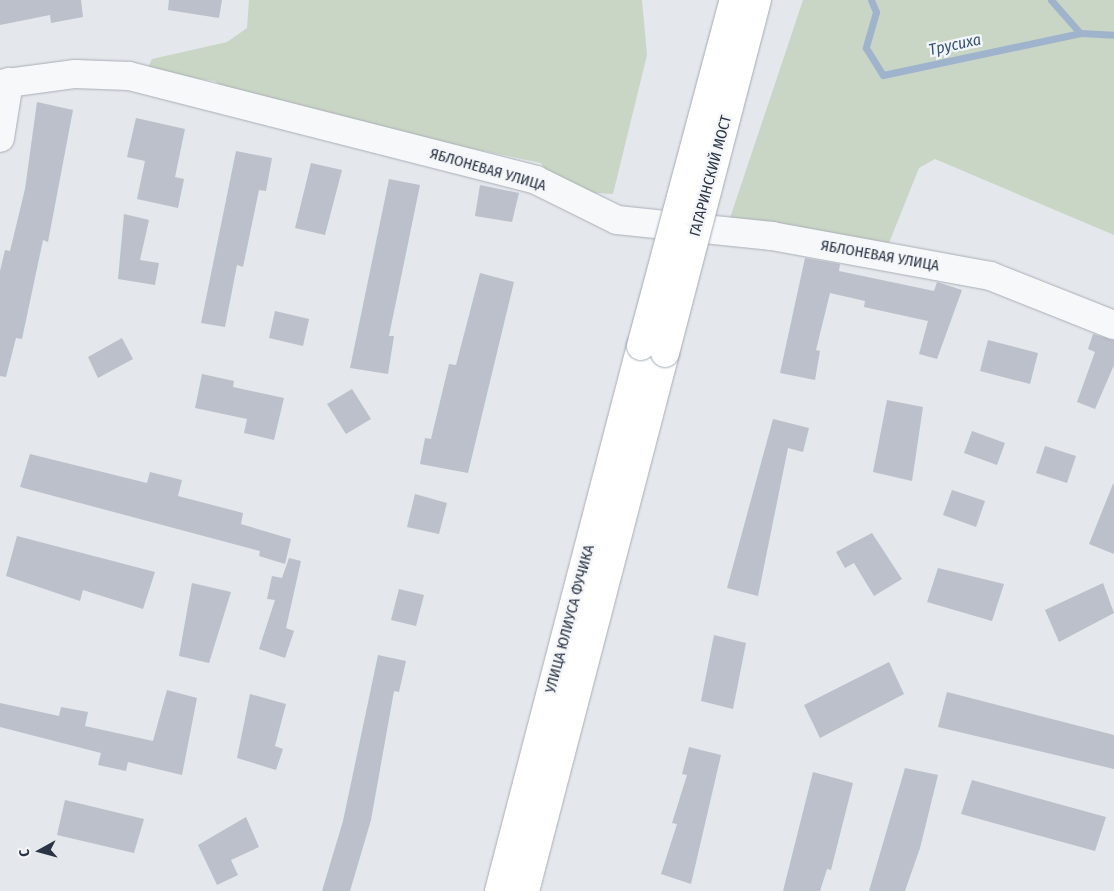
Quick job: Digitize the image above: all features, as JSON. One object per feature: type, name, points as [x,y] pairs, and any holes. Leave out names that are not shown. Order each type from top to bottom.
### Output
[{"type":"main road","name":"ГАГАРИНСКИЙ МОСТ","points":[[653,349],[734,0]]},
{"type":"main road","name":"ГАГАРИНСКИЙ МОСТ","points":[[653,349],[757,0]]},
{"type":"main road","name":"УЛИЦА ЮЛИУСА ФУЧИКА","points":[[499,891],[653,349]]},
{"type":"main road","name":"УЛИЦА ЮЛИУСА ФУЧИКА","points":[[524,891],[653,349]]},
{"type":"street","name":"ЯБЛОНЕВАЯ УЛИЦА","points":[[4,83],[75,74],[129,76],[536,180],[616,220],[772,236],[990,276],[1114,325]]},
{"type":"street","points":[[0,138],[4,83]]},
{"type":"green space","points":[[249,0],[642,0],[647,55],[613,194],[561,191],[541,163],[239,100],[215,81],[146,72],[152,59],[227,42],[247,28]]},
{"type":"green space","points":[[803,0],[1114,0],[1114,235],[935,159],[919,168],[887,248],[727,227]]},
{"type":"building","points":[[0,0],[81,0],[83,17],[51,23],[50,15],[0,25]]},
{"type":"building","points":[[169,0],[222,0],[219,18],[168,10]]},
{"type":"building","points":[[37,102],[73,110],[48,242],[43,240],[22,339],[16,338],[6,377],[0,376],[0,271],[5,250],[10,251],[25,189]]},
{"type":"building","points":[[136,118],[185,129],[175,177],[184,179],[178,208],[137,199],[145,161],[127,157]]},
{"type":"building","points":[[236,151],[272,158],[266,191],[259,190],[243,267],[237,265],[225,327],[201,323]]},
{"type":"building","points":[[311,163],[342,170],[325,235],[295,228]]},
{"type":"building","points":[[389,179],[420,185],[389,336],[394,336],[388,374],[350,368]]},
{"type":"building","points":[[480,185],[519,193],[512,222],[475,216]]},
{"type":"building","points":[[124,214],[149,220],[140,260],[159,263],[155,285],[118,279]]},
{"type":"building","points":[[805,258],[840,264],[839,271],[934,291],[937,282],[962,290],[937,359],[919,354],[928,321],[864,307],[865,301],[830,293],[816,350],[820,351],[815,380],[780,373]]},
{"type":"building","points":[[480,273],[514,282],[468,473],[420,464],[425,438],[431,439],[449,364],[456,365]]},
{"type":"building","points":[[275,311],[309,319],[303,346],[269,338]]},
{"type":"building","points":[[1093,334],[1114,340],[1114,365],[1095,409],[1077,402],[1095,352],[1088,349]]},
{"type":"building","points":[[122,338],[133,359],[98,378],[88,357]]},
{"type":"building","points":[[988,340],[1038,353],[1030,384],[980,371]]},
{"type":"building","points":[[202,374],[234,381],[233,387],[284,398],[274,440],[244,433],[247,419],[195,408]]},
{"type":"building","points":[[352,389],[371,419],[346,434],[327,404]]},
{"type":"building","points":[[887,400],[923,407],[912,481],[873,472]]},
{"type":"building","points":[[773,419],[809,428],[803,452],[788,448],[758,596],[727,588]]},
{"type":"building","points":[[972,431],[1005,443],[997,465],[964,453]]},
{"type":"building","points":[[1045,446],[1076,456],[1067,483],[1036,473]]},
{"type":"building","points":[[30,454],[147,483],[150,472],[182,480],[178,496],[243,513],[241,524],[291,539],[285,564],[259,556],[260,551],[20,487]]},
{"type":"building","points":[[1114,484],[1114,554],[1089,544]]},
{"type":"building","points":[[952,490],[985,501],[976,527],[943,515]]},
{"type":"building","points":[[415,494],[447,503],[439,534],[407,527]]},
{"type":"building","points":[[872,533],[902,579],[874,596],[854,563],[845,568],[836,552]]},
{"type":"building","points":[[17,536],[155,572],[143,609],[83,590],[80,601],[6,576]]},
{"type":"building","points":[[289,558],[301,561],[286,628],[294,631],[285,658],[259,649],[275,600],[267,599],[272,576],[282,578]]},
{"type":"building","points":[[938,568],[1004,584],[992,621],[927,602]]},
{"type":"building","points":[[192,583],[231,592],[209,663],[179,656]]},
{"type":"building","points":[[1103,583],[1114,613],[1059,642],[1045,610]]},
{"type":"building","points":[[399,589],[424,595],[416,626],[391,620]]},
{"type":"building","points":[[714,635],[746,643],[733,709],[701,701]]},
{"type":"building","points":[[378,655],[406,661],[399,692],[394,691],[371,820],[350,891],[322,891],[343,821]]},
{"type":"building","points":[[889,662],[904,694],[820,738],[804,705]]},
{"type":"building","points":[[167,690],[197,698],[182,775],[128,762],[126,771],[98,765],[101,753],[0,727],[0,703],[59,716],[61,707],[88,712],[85,726],[153,741]]},
{"type":"building","points":[[947,692],[1114,735],[1114,769],[938,727]]},
{"type":"building","points":[[250,694],[286,704],[275,746],[283,749],[276,770],[237,758]]},
{"type":"building","points":[[689,747],[721,755],[691,884],[661,874],[677,824],[672,823],[687,775],[682,774]]},
{"type":"building","points":[[905,768],[938,775],[920,848],[905,891],[869,891]]},
{"type":"building","points":[[813,772],[853,783],[831,870],[827,869],[820,891],[783,891]]},
{"type":"building","points":[[972,780],[1106,817],[1095,851],[961,814]]},
{"type":"building","points":[[65,800],[144,819],[134,853],[57,835]]},
{"type":"building","points":[[246,817],[259,847],[231,860],[238,875],[217,885],[198,845]]},
{"type":"waterway","name":"Трусиха","points":[[871,0],[876,12],[866,48],[883,75],[1080,33],[1114,35]]},
{"type":"waterway","points":[[1051,0],[1080,33]]}]
